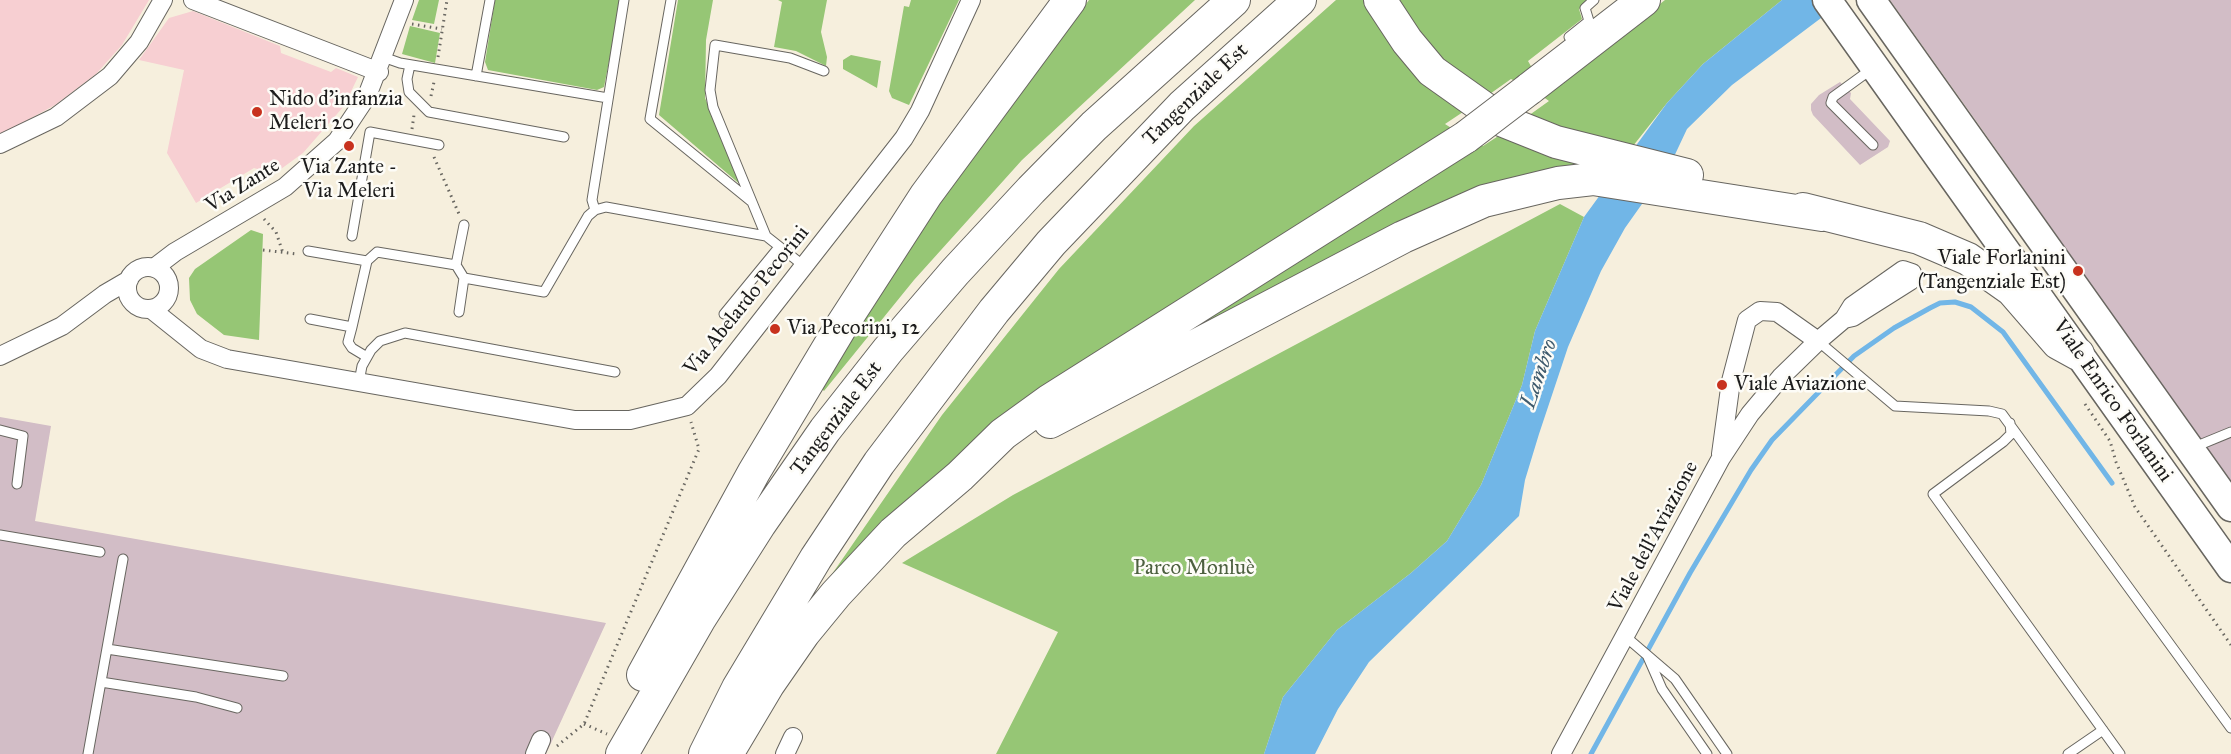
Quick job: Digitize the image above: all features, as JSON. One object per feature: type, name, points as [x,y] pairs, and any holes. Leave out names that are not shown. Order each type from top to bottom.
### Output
[{"type":"highway","points":[[611,747],[720,533],[842,325],[926,195],[1070,0]]},
{"type":"highway","name":"Tangenziale Est","points":[[611,747],[653,697],[760,524],[825,430],[888,350],[955,272],[1094,126],[1234,0]]},
{"type":"highway","name":"Tangenziale Est","points":[[705,754],[738,688],[816,558],[879,463],[994,311],[1051,243],[1144,145],[1257,37],[1300,0]]},
{"type":"highway","points":[[1380,0],[1407,41],[1432,71],[1470,100],[1527,132],[1556,142],[1609,168],[1671,181],[1771,209],[1822,215],[1919,238],[1968,259],[2007,286],[2058,343],[2078,354]]},
{"type":"highway","points":[[727,754],[768,685],[804,633],[836,594],[893,533],[960,476],[1003,434],[1050,400],[1466,137],[1644,0]]},
{"type":"highway","points":[[960,476],[1061,416],[1452,213],[1484,201],[1533,188],[1582,179],[1609,168]]},
{"type":"main road","name":"Viale Enrico Forlanini","points":[[1870,0],[2231,507]]},
{"type":"main road","name":"Viale Enrico Forlanini","points":[[1831,6],[2231,568]]},
{"type":"street","points":[[0,144],[56,117],[110,76],[139,42],[163,0]]},
{"type":"street","points":[[193,0],[259,27],[381,65]]},
{"type":"street","points":[[226,0],[238,17]]},
{"type":"street","name":"Via Zante","points":[[151,309],[161,304],[162,280],[186,248],[302,174],[337,141],[360,110],[381,65],[404,0]]},
{"type":"street","name":"Via Abelardo Pecorini","points":[[151,309],[201,349],[227,359],[575,420],[630,420],[687,406],[704,392],[910,129],[971,0]]},
{"type":"street","name":"Via Zante","points":[[0,356],[62,326],[85,310],[129,289],[139,269],[162,280]]},
{"type":"street","points":[[162,280],[188,338]]},
{"type":"street","points":[[129,289],[139,307],[151,309]]},
{"type":"street","name":"Viale dell'Aviazione","points":[[1721,458],[1731,381],[1747,320],[1760,311],[1777,312],[1818,340]]},
{"type":"street","name":"Viale dell'Aviazione","points":[[1561,754],[1630,641],[1721,458],[1764,396],[1818,340],[1844,319]]},
{"type":"street","points":[[785,754],[793,737]]},
{"type":"lane","points":[[476,76],[490,0]]},
{"type":"lane","points":[[595,210],[592,200],[624,0]]},
{"type":"lane","points":[[671,0],[650,119],[754,203]]},
{"type":"lane","points":[[1569,37],[1589,21],[1585,8],[1594,0]]},
{"type":"lane","points":[[804,266],[766,236],[713,107],[710,90],[715,45],[790,58],[824,71]]},
{"type":"lane","points":[[381,65],[410,65],[608,98]]},
{"type":"lane","points":[[410,65],[409,92],[429,112],[564,136]]},
{"type":"lane","points":[[1873,145],[1831,103],[1833,97],[1875,67]]},
{"type":"lane","points":[[352,236],[370,132]]},
{"type":"lane","points":[[358,135],[370,132],[439,145]]},
{"type":"lane","points":[[464,278],[544,292],[588,216],[595,210],[606,207],[766,236]]},
{"type":"lane","points":[[459,312],[464,278],[456,265],[464,225]]},
{"type":"lane","points":[[724,315],[779,247]]},
{"type":"lane","points":[[308,251],[367,261]]},
{"type":"lane","points":[[367,357],[352,348],[348,342],[367,261],[377,252],[456,265]]},
{"type":"lane","points":[[309,319],[351,327]]},
{"type":"lane","points":[[359,382],[362,366],[380,341],[405,333],[615,372]]},
{"type":"lane","points":[[1818,340],[1895,406],[1989,411],[2002,414],[2231,728]]},
{"type":"lane","points":[[2010,423],[2011,434],[2003,442],[1933,494],[2120,754]]},
{"type":"lane","points":[[0,430],[23,436],[17,484]]},
{"type":"lane","points":[[2190,449],[2231,432]]},
{"type":"lane","points":[[0,535],[100,552]]},
{"type":"lane","points":[[88,754],[123,559]]},
{"type":"lane","name":"Viale dell'Aviazione","points":[[1630,641],[1675,679],[1727,754]]},
{"type":"lane","points":[[107,649],[283,676]]},
{"type":"lane","points":[[1647,655],[1662,689],[1707,754]]},
{"type":"lane","points":[[101,682],[196,697],[237,708]]},
{"type":"lane","points":[[2068,754],[2103,729]]},
{"type":"path","points":[[396,21],[442,29]]},
{"type":"path","points":[[436,162],[464,225]]},
{"type":"path","points":[[252,207],[276,232],[283,253]]},
{"type":"path","points":[[263,250],[297,254],[308,251]]},
{"type":"path","points":[[2085,404],[2110,441],[2116,462],[2135,507],[2231,645]]},
{"type":"path","points":[[544,747],[584,724],[699,449],[691,422]]},
{"type":"path","points":[[584,724],[611,747]]},
{"type":"shaded area","points":[[0,0],[149,0],[122,45],[96,74],[55,105],[0,135]]},
{"type":"shaded area","points":[[1890,0],[2231,0],[2231,483],[1979,125]]},
{"type":"shaded area","name":"Nido d'infanzia Meleri 20","points":[[193,11],[280,46],[281,53],[331,72],[336,68],[358,77],[344,106],[303,153],[274,174],[254,168],[196,203],[167,153],[184,70],[139,60],[169,18]]},
{"type":"shaded area","points":[[1840,82],[1851,93],[1850,99],[1890,141],[1888,147],[1860,165],[1813,115],[1811,110],[1811,104],[1819,95]]},
{"type":"shaded area","points":[[0,417],[51,426],[35,521],[606,623],[546,754],[0,754]]},
{"type":"green space","points":[[419,0],[439,0],[434,24],[412,20]]},
{"type":"green space","points":[[495,0],[621,0],[604,87],[597,90],[488,70],[485,62]]},
{"type":"green space","points":[[678,0],[713,0],[706,40],[705,98],[742,186],[659,115]]},
{"type":"green space","points":[[778,0],[827,0],[821,32],[827,57],[826,66],[796,51],[774,47],[782,2]]},
{"type":"green space","points":[[911,0],[959,0],[909,105],[892,98],[889,91],[904,6],[909,7]]},
{"type":"green space","points":[[1089,0],[1195,0],[1022,160],[914,280],[824,391],[819,386],[920,229]]},
{"type":"green space","points":[[1336,0],[1371,0],[1472,106],[1445,124],[1459,133],[1037,402],[821,590],[942,415],[1059,269],[1194,126]]},
{"type":"green space","points":[[1395,0],[1590,0],[1579,9],[1582,19],[1528,61],[1536,75],[1523,85],[1511,79],[1487,96],[1433,55]]},
{"type":"green space","points":[[1665,0],[1782,0],[1703,64],[1667,103],[1629,151],[1528,116],[1549,101],[1542,96]]},
{"type":"green space","points":[[410,26],[440,33],[435,63],[402,54]]},
{"type":"green space","points":[[851,55],[881,61],[877,88],[843,69],[843,60]]},
{"type":"green space","points":[[1506,131],[1601,162],[1133,361],[1476,143],[1483,146]]},
{"type":"green space","name":"Parco Monluè","points":[[1560,204],[1584,217],[1535,331],[1522,385],[1481,485],[1447,541],[1411,573],[1337,630],[1283,697],[1264,754],[996,754],[1058,632],[902,563],[1013,495]]},
{"type":"green space","points":[[251,230],[263,234],[259,340],[224,335],[197,314],[190,300],[189,278],[195,269]]},
{"type":"water","name":"Lambro","points":[[1782,0],[1845,0],[1732,85],[1687,129],[1671,163],[1625,228],[1601,271],[1568,347],[1525,480],[1519,516],[1369,662],[1338,709],[1315,754],[1264,754],[1283,697],[1337,630],[1411,573],[1447,541],[1481,485],[1522,385],[1535,331],[1584,217],[1667,103],[1703,64]]},
{"type":"waterway","points":[[1591,754],[1690,573],[1751,470],[1772,440],[1854,356],[1894,328],[1930,308],[1940,303],[1955,302],[1971,307],[2003,332],[2112,483]]},
{"type":"place","name":"Nido d'infanzia Meleri 20","points":[[257,112]]},
{"type":"place","name":"Via Zante - Via Meleri","points":[[349,146]]},
{"type":"place","name":"Viale Forlanini (Tangenziale Est)","points":[[2078,271]]},
{"type":"place","name":"Via Pecorini, 12","points":[[775,329]]},
{"type":"place","name":"Viale Aviazione","points":[[1722,385]]}]
